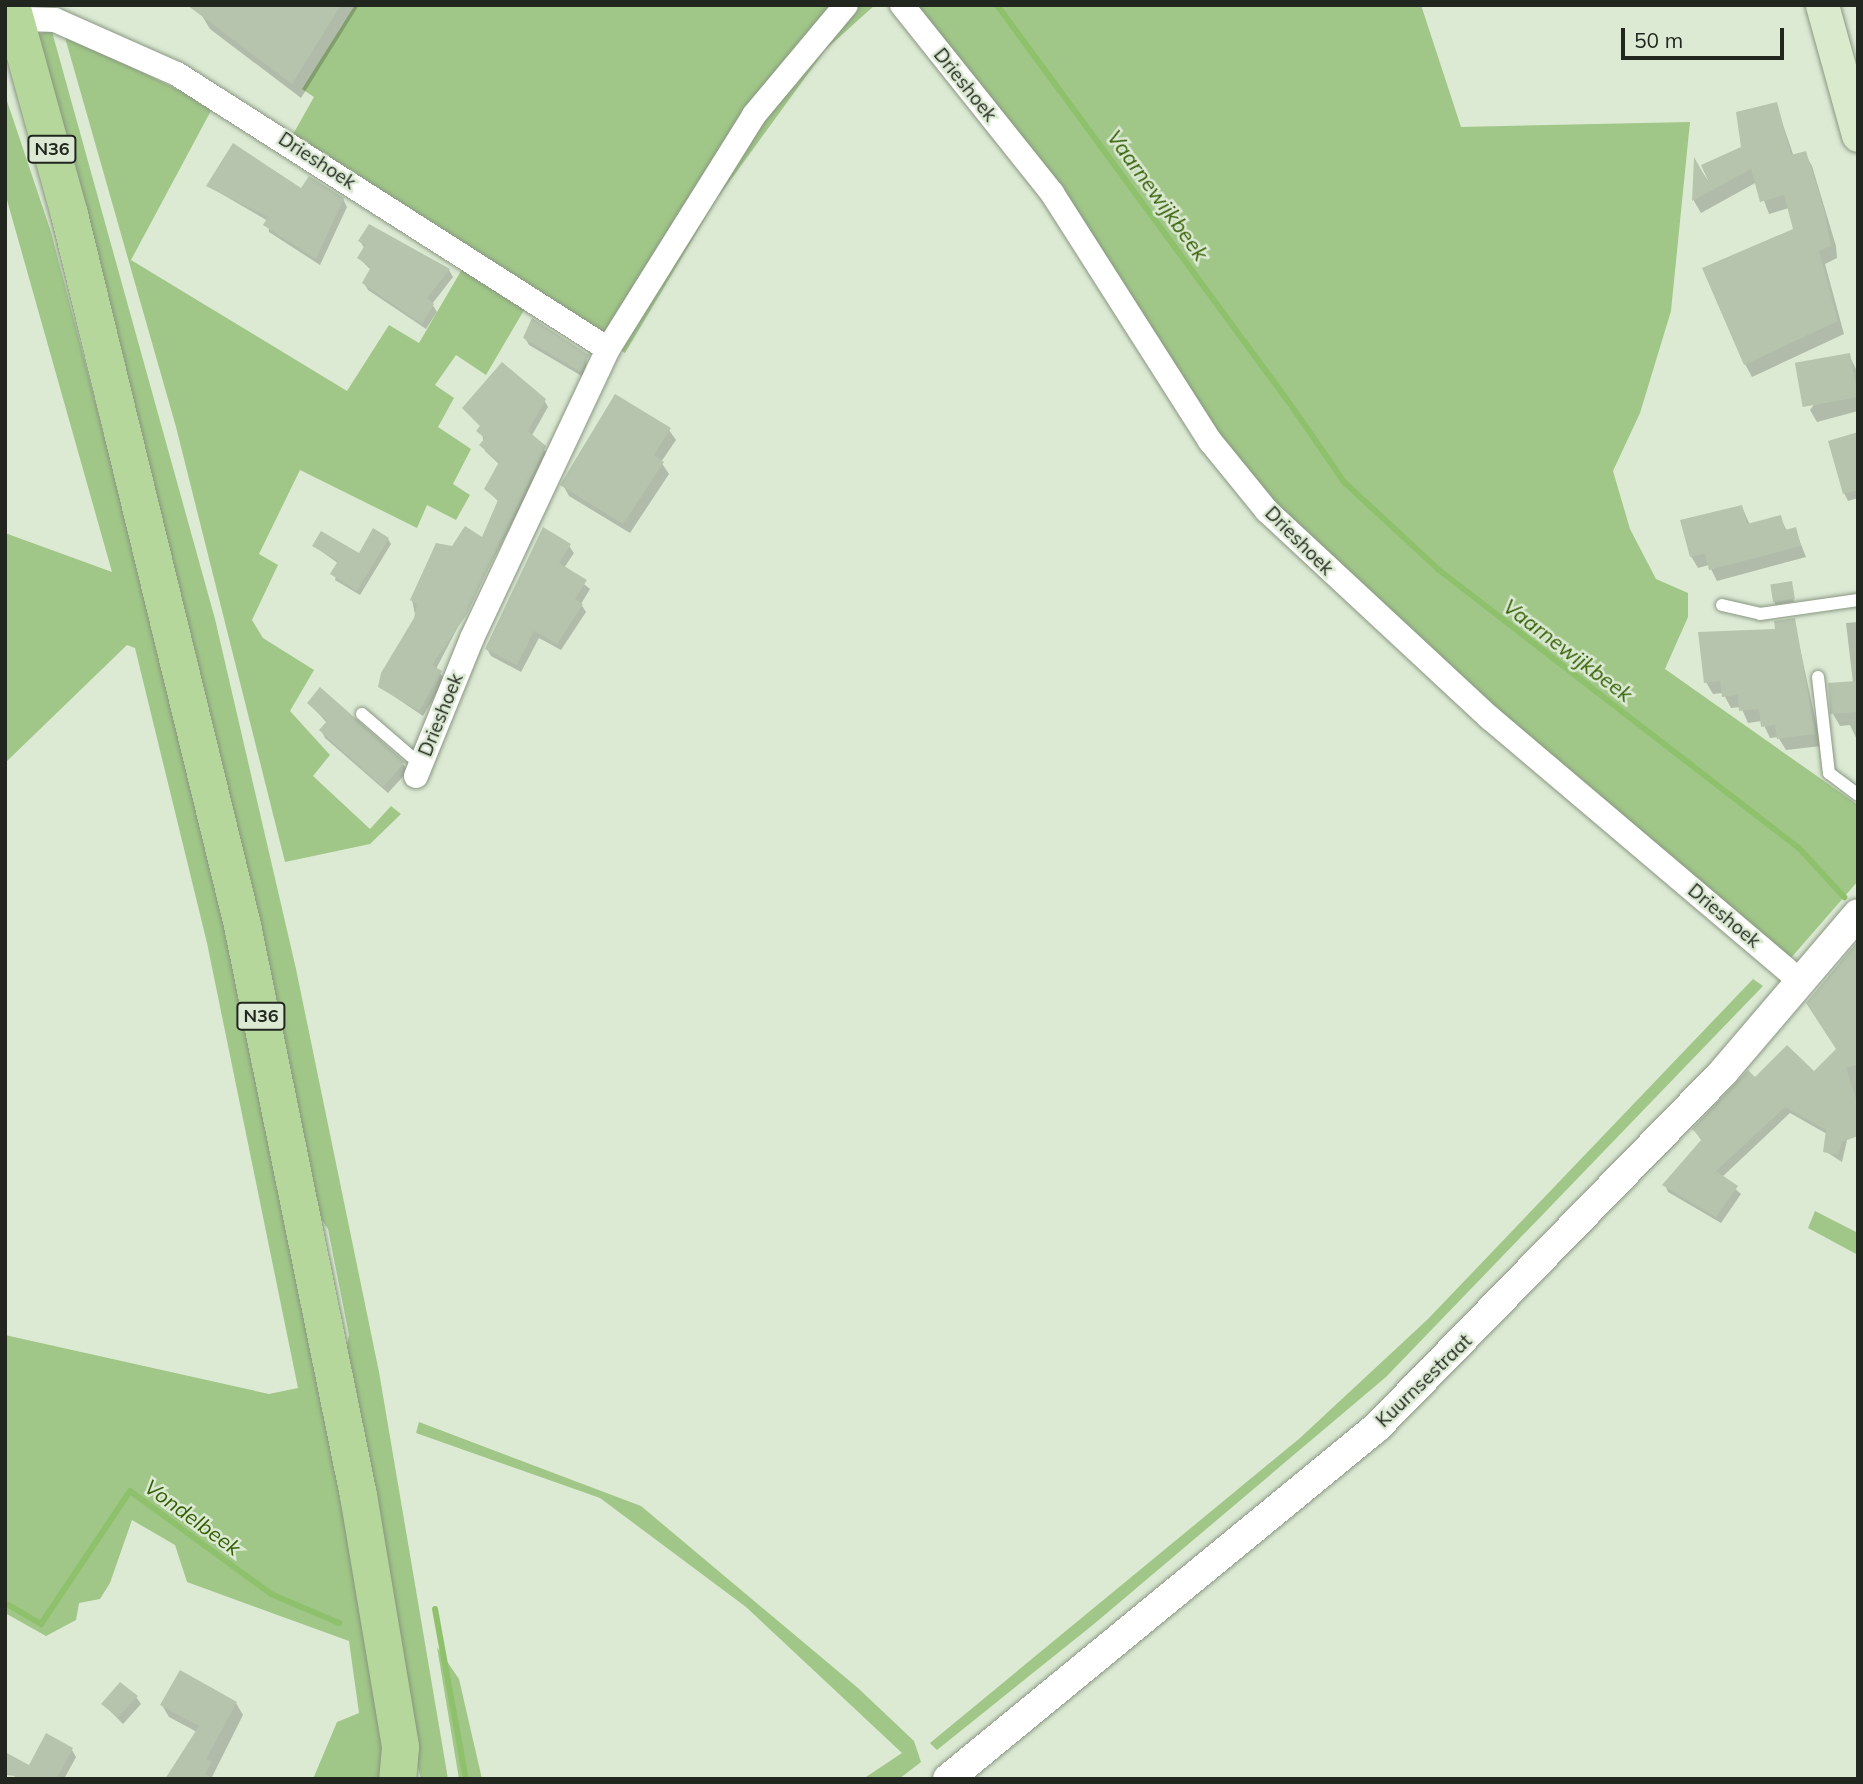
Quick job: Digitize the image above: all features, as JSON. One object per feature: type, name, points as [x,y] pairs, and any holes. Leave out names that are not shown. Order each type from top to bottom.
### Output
[{"type":"main road","points":[[1822,5],[1858,135]]},
{"type":"main road","name":"N36","points":[[10,6],[85,293],[245,939],[330,1348],[404,1768]]},
{"type":"main road","name":"N36","points":[[5,64],[85,293]]},
{"type":"street","name":"Drieshoek","points":[[419,771],[472,638],[608,349],[754,115],[846,5]]},
{"type":"street","name":"Drieshoek","points":[[901,5],[1052,193],[1210,441],[1267,511],[1490,718],[1801,982]]},
{"type":"street","name":"Drieshoek","points":[[10,6],[24,19],[55,20],[177,74],[608,349]]},
{"type":"street","name":"Kuurnsestraat","points":[[948,1779],[1377,1427],[1511,1296],[1854,927]]},
{"type":"lane","points":[[1722,605],[1760,614],[1858,600]]},
{"type":"lane","points":[[1818,677],[1829,773],[1858,794]]},
{"type":"lane","points":[[362,714],[419,771]]},
{"type":"green space","points":[[355,5],[875,5],[826,49],[716,200],[625,353],[292,136],[314,97],[302,89]]},
{"type":"green space","points":[[910,5],[1421,5],[1461,127],[1690,122],[1671,311],[1640,413],[1613,471],[1630,529],[1656,579],[1688,593],[1688,617],[1665,669],[1858,805],[1858,881],[1790,959],[1474,694],[1270,504]]},
{"type":"green space","points":[[51,28],[215,619],[296,969],[379,1372],[448,1779],[421,1779],[415,1756],[344,1359],[349,1335],[328,1229],[315,1210],[35,37]]},
{"type":"green space","points":[[64,34],[213,107],[131,260],[347,391],[389,325],[419,343],[465,264],[527,305],[486,375],[456,355],[435,385],[454,398],[438,427],[471,449],[453,484],[470,495],[456,520],[427,505],[417,528],[300,470],[259,554],[278,565],[252,620],[263,638],[314,670],[290,711],[330,755],[313,776],[370,829],[391,806],[401,814],[370,844],[285,862],[176,427]]},
{"type":"green space","points":[[5,95],[51,232],[192,772],[317,1358],[388,1779],[313,1779],[337,1722],[359,1713],[349,1641],[187,1582],[175,1545],[132,1520],[110,1583],[100,1599],[79,1603],[76,1620],[46,1636],[5,1613],[5,1335],[269,1394],[298,1388],[207,943],[135,648],[127,645],[5,763],[5,533],[112,572],[5,193]]},
{"type":"green space","points":[[1753,979],[1763,986],[1386,1377],[1094,1624],[937,1750],[930,1743],[1300,1438],[1428,1319]]},
{"type":"green space","points":[[1815,1211],[1858,1233],[1858,1255],[1808,1228]]},
{"type":"green space","points":[[419,1422],[641,1506],[858,1688],[914,1741],[921,1762],[899,1779],[863,1779],[902,1753],[746,1607],[600,1498],[416,1433]]},
{"type":"green space","points":[[437,1647],[459,1679],[482,1779],[459,1779]]},
{"type":"building","points":[[187,5],[341,5],[292,84]]},
{"type":"building","points":[[1777,102],[1791,155],[1806,151],[1824,210],[1831,246],[1819,251],[1838,321],[1744,365],[1702,268],[1793,229],[1784,195],[1760,202],[1751,169],[1692,201],[1694,157],[1711,187],[1701,165],[1741,147],[1736,112]]},
{"type":"building","points":[[233,143],[301,188],[309,176],[344,198],[316,259],[263,225],[268,217],[206,186]]},
{"type":"building","points":[[369,224],[450,269],[427,298],[434,304],[422,324],[362,283],[371,267],[357,258],[365,245],[358,241]]},
{"type":"building","points":[[532,318],[589,355],[581,372],[523,338]]},
{"type":"building","points":[[1850,353],[1858,397],[1803,407],[1795,363]]},
{"type":"building","points":[[502,362],[546,399],[528,431],[546,446],[467,614],[432,665],[442,671],[419,711],[378,687],[381,673],[414,618],[417,604],[410,600],[436,543],[452,546],[465,526],[482,537],[498,500],[484,489],[499,462],[479,445],[485,438],[476,431],[480,426],[462,408]]},
{"type":"building","points":[[615,394],[671,428],[654,455],[664,462],[623,524],[560,485]]},
{"type":"building","points":[[1858,432],[1858,490],[1843,494],[1828,441]]},
{"type":"building","points":[[1742,505],[1747,524],[1781,515],[1785,530],[1796,527],[1801,546],[1709,570],[1705,554],[1690,557],[1680,520]]},
{"type":"building","points":[[543,527],[571,544],[559,563],[587,580],[575,599],[583,604],[557,644],[534,631],[517,665],[485,649]]},
{"type":"building","points":[[373,528],[389,538],[357,591],[330,574],[338,561],[312,546],[321,531],[359,553]]},
{"type":"building","points":[[1792,581],[1795,599],[1773,602],[1770,584]]},
{"type":"building","points":[[1795,618],[1815,734],[1777,739],[1775,725],[1761,727],[1759,709],[1739,711],[1738,695],[1722,697],[1720,681],[1704,683],[1698,632],[1775,629],[1774,621]]},
{"type":"building","points":[[1856,681],[1858,712],[1830,714],[1828,683]]},
{"type":"building","points":[[320,687],[405,762],[383,787],[319,730],[327,721],[307,703]]},
{"type":"building","points":[[1858,941],[1858,1065],[1846,1067],[1858,1105],[1858,1136],[1842,1142],[1838,1155],[1823,1152],[1826,1130],[1785,1107],[1716,1171],[1738,1186],[1716,1217],[1662,1185],[1702,1139],[1692,1129],[1748,1070],[1755,1077],[1787,1045],[1814,1071],[1836,1049],[1806,1003]]},
{"type":"building","points":[[180,1670],[237,1702],[206,1759],[212,1762],[205,1774],[215,1779],[165,1779],[199,1726],[160,1705]]},
{"type":"building","points":[[120,1682],[138,1696],[118,1717],[101,1704]]},
{"type":"building","points":[[46,1733],[73,1748],[56,1779],[19,1779],[5,1771],[5,1752],[29,1765]]},
{"type":"waterway","name":"Vaarnewijkbeek","points":[[997,5],[1291,405]]},
{"type":"waterway","name":"Vaarnewijkbeek","points":[[1293,408],[1344,482],[1439,570],[1799,848],[1844,897]]},
{"type":"waterway","name":"Vondelbeek","points":[[5,1603],[41,1624],[130,1491],[271,1594],[339,1623]]},
{"type":"waterway","name":"Vondelbeek","points":[[435,1609],[466,1779]]}]
